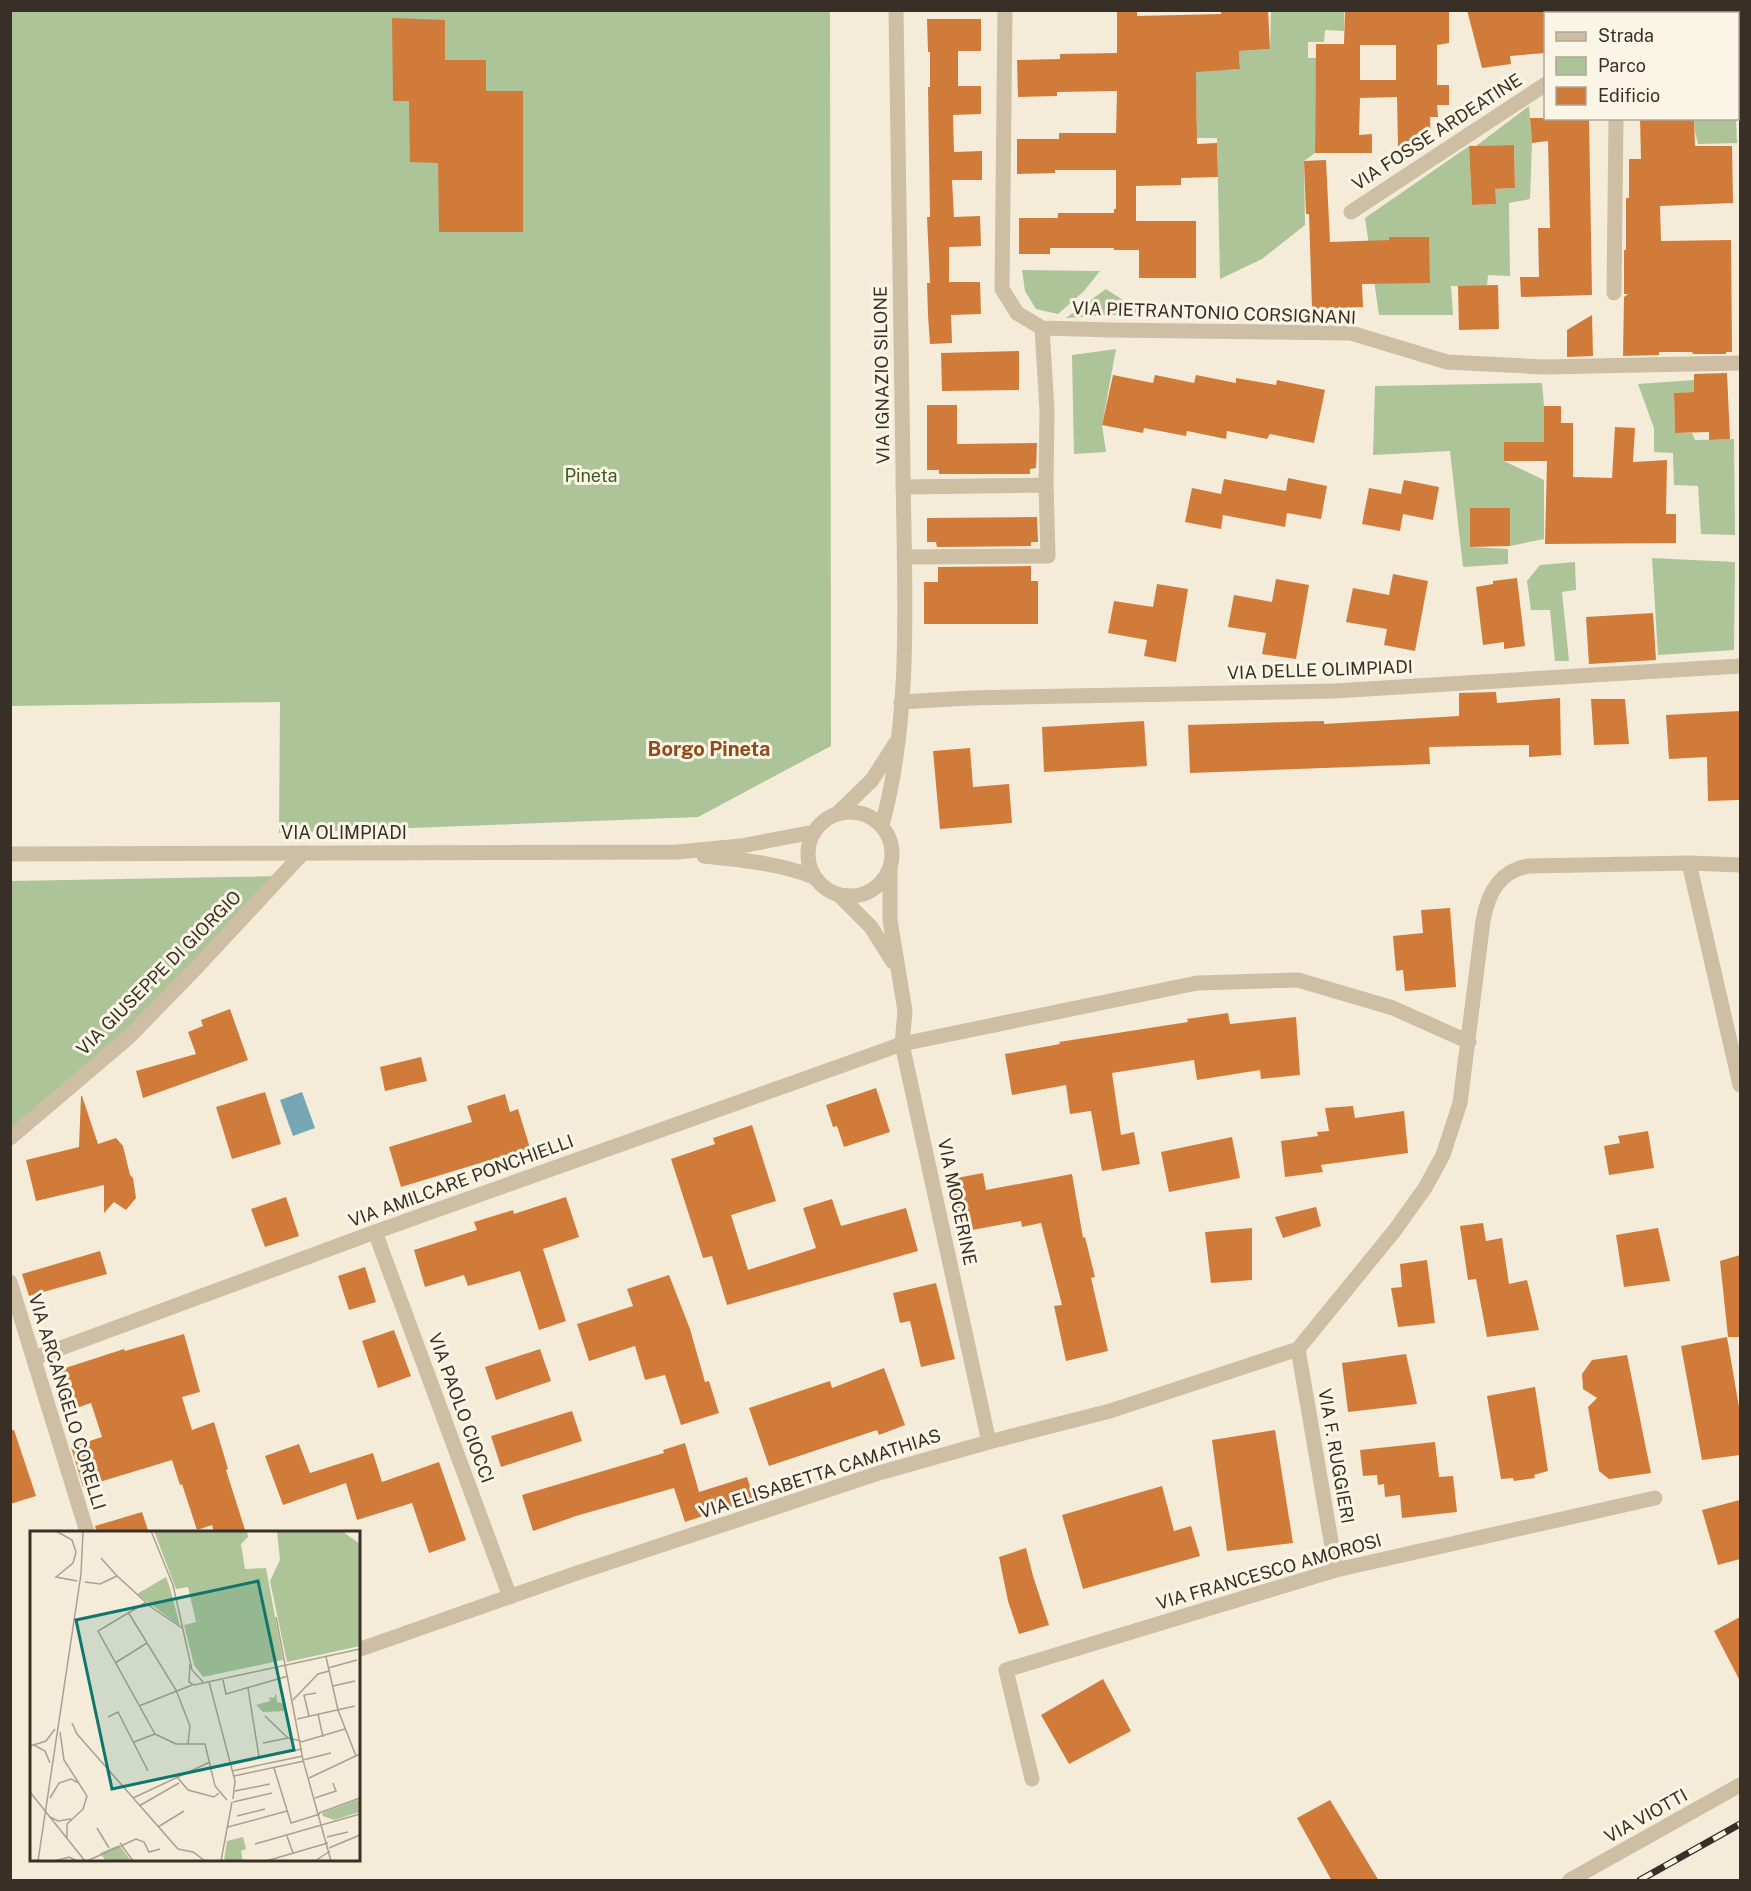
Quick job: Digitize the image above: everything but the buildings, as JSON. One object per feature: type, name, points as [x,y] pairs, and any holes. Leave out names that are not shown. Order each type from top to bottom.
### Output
[{"type":"street","name":"VIA IGNAZIO SILONE","points":[[882,825],[893,779],[901,702],[904,557],[896,10]]},
{"type":"street","points":[[904,557],[1048,556],[1047,410],[1042,328],[1017,313],[1002,289],[1005,10]]},
{"type":"street","name":"VIA FOSSE ARDEATINE","points":[[1351,212],[1544,85]]},
{"type":"street","points":[[1614,293],[1616,120]]},
{"type":"street","name":"VIA PIETRANTONIO CORSIGNANI","points":[[1042,328],[1351,333],[1447,362],[1544,367],[1740,363]]},
{"type":"street","points":[[903,487],[1046,485]]},
{"type":"street","name":"VIA DELLE OLIMPIADI","points":[[901,702],[970,698],[1334,691],[1740,666]]},
{"type":"street","name":"VIA IGNAZIO SILONE","points":[[838,813],[872,780],[898,738]]},
{"type":"street","points":[[850,812],[862,813],[882,825],[892,846],[892,858],[890,870],[879,885],[863,895],[851,897],[838,895],[826,889],[814,877],[808,855],[809,843],[820,824],[838,813],[850,812]]},
{"type":"street","name":"VIA OLIMPIADI","points":[[10,854],[677,852],[741,846],[814,832]]},
{"type":"street","name":"VIA OLIMPIADI","points":[[677,852],[758,863],[799,871],[814,877]]},
{"type":"street","name":"VIA GIUSEPPE DI GIORGIO","points":[[10,1138],[129,1037],[303,853]]},
{"type":"street","points":[[1298,1349],[1389,1238],[1433,1174],[1456,1119],[1469,1042],[1485,909],[1492,891],[1504,876],[1520,867],[1529,866],[1689,863],[1740,865]]},
{"type":"street","points":[[1689,863],[1740,1085]]},
{"type":"street","name":"VIA MOCERINE","points":[[890,870],[890,920],[904,1011],[902,1044],[989,1442]]},
{"type":"street","name":"VIA MOCERINE","points":[[838,895],[871,927],[898,970]]},
{"type":"street","name":"VIA AMILCARE PONCHIELLI","points":[[33,1358],[375,1232],[902,1044],[1197,983],[1298,980],[1393,1008],[1469,1042]]},
{"type":"street","name":"VIA PAOLO CIOCCI","points":[[375,1232],[510,1597]]},
{"type":"street","name":"VIA ARCANGELO CORELLI","points":[[10,1282],[86,1531]]},
{"type":"street","name":"VIA ELISABETTA CAMATHIAS","points":[[360,1649],[577,1573],[879,1473],[1110,1411],[1298,1349]]},
{"type":"street","name":"VIA F. RUGGIERI","points":[[1298,1349],[1336,1570]]},
{"type":"street","name":"VIA FRANCESCO AMOROSI","points":[[1032,1779],[1006,1670],[1336,1570],[1655,1498]]},
{"type":"street","name":"VIA VIOTTI","points":[[1570,1881],[1740,1785]]},
{"type":"green space","name":"Pineta","points":[[10,11],[830,11],[831,746],[698,817],[279,833],[280,702],[11,706]]},
{"type":"green space","points":[[1271,11],[1344,11],[1344,31],[1325,30],[1324,42],[1308,42],[1308,58],[1316,58],[1315,153],[1304,161],[1305,225],[1262,259],[1220,279],[1217,138],[1175,138],[1173,123],[1197,122],[1196,84],[1150,85],[1150,60],[1224,70],[1240,69],[1239,51],[1270,49]]},
{"type":"green space","points":[[1529,106],[1532,143],[1530,199],[1509,203],[1510,276],[1488,275],[1487,286],[1451,286],[1453,315],[1379,315],[1365,218],[1469,146],[1472,205],[1495,204],[1495,189],[1515,188],[1514,145],[1476,146]]},
{"type":"green space","points":[[1694,120],[1736,120],[1737,143],[1698,144]]},
{"type":"green space","points":[[1022,270],[1100,271],[1084,291],[1058,314],[1036,309],[1025,291]]},
{"type":"green space","points":[[1106,289],[1143,313],[1066,318]]},
{"type":"green space","points":[[1116,349],[1102,425],[1106,452],[1074,454],[1072,355]]},
{"type":"green space","points":[[1694,380],[1694,392],[1674,393],[1675,433],[1692,433],[1695,440],[1734,439],[1735,535],[1701,534],[1698,486],[1674,485],[1673,453],[1654,452],[1654,428],[1638,384]]},
{"type":"green space","points":[[1542,383],[1544,442],[1504,442],[1504,461],[1544,480],[1544,539],[1510,546],[1510,508],[1470,547],[1508,549],[1508,564],[1463,567],[1450,451],[1373,455],[1375,386]]},
{"type":"green space","points":[[1652,558],[1735,562],[1734,650],[1658,655]]},
{"type":"green space","points":[[1575,562],[1576,590],[1562,592],[1569,661],[1555,661],[1550,610],[1531,610],[1527,581],[1540,565]]},
{"type":"green space","points":[[281,876],[198,966],[11,1138],[11,881]]},
{"type":"water","points":[[302,1092],[315,1128],[293,1136],[280,1100]]},
{"type":"railway","points":[[1640,1880],[1740,1824]]},
{"type":"district","name":"Borgo Pineta","points":[[709,749]]}]
